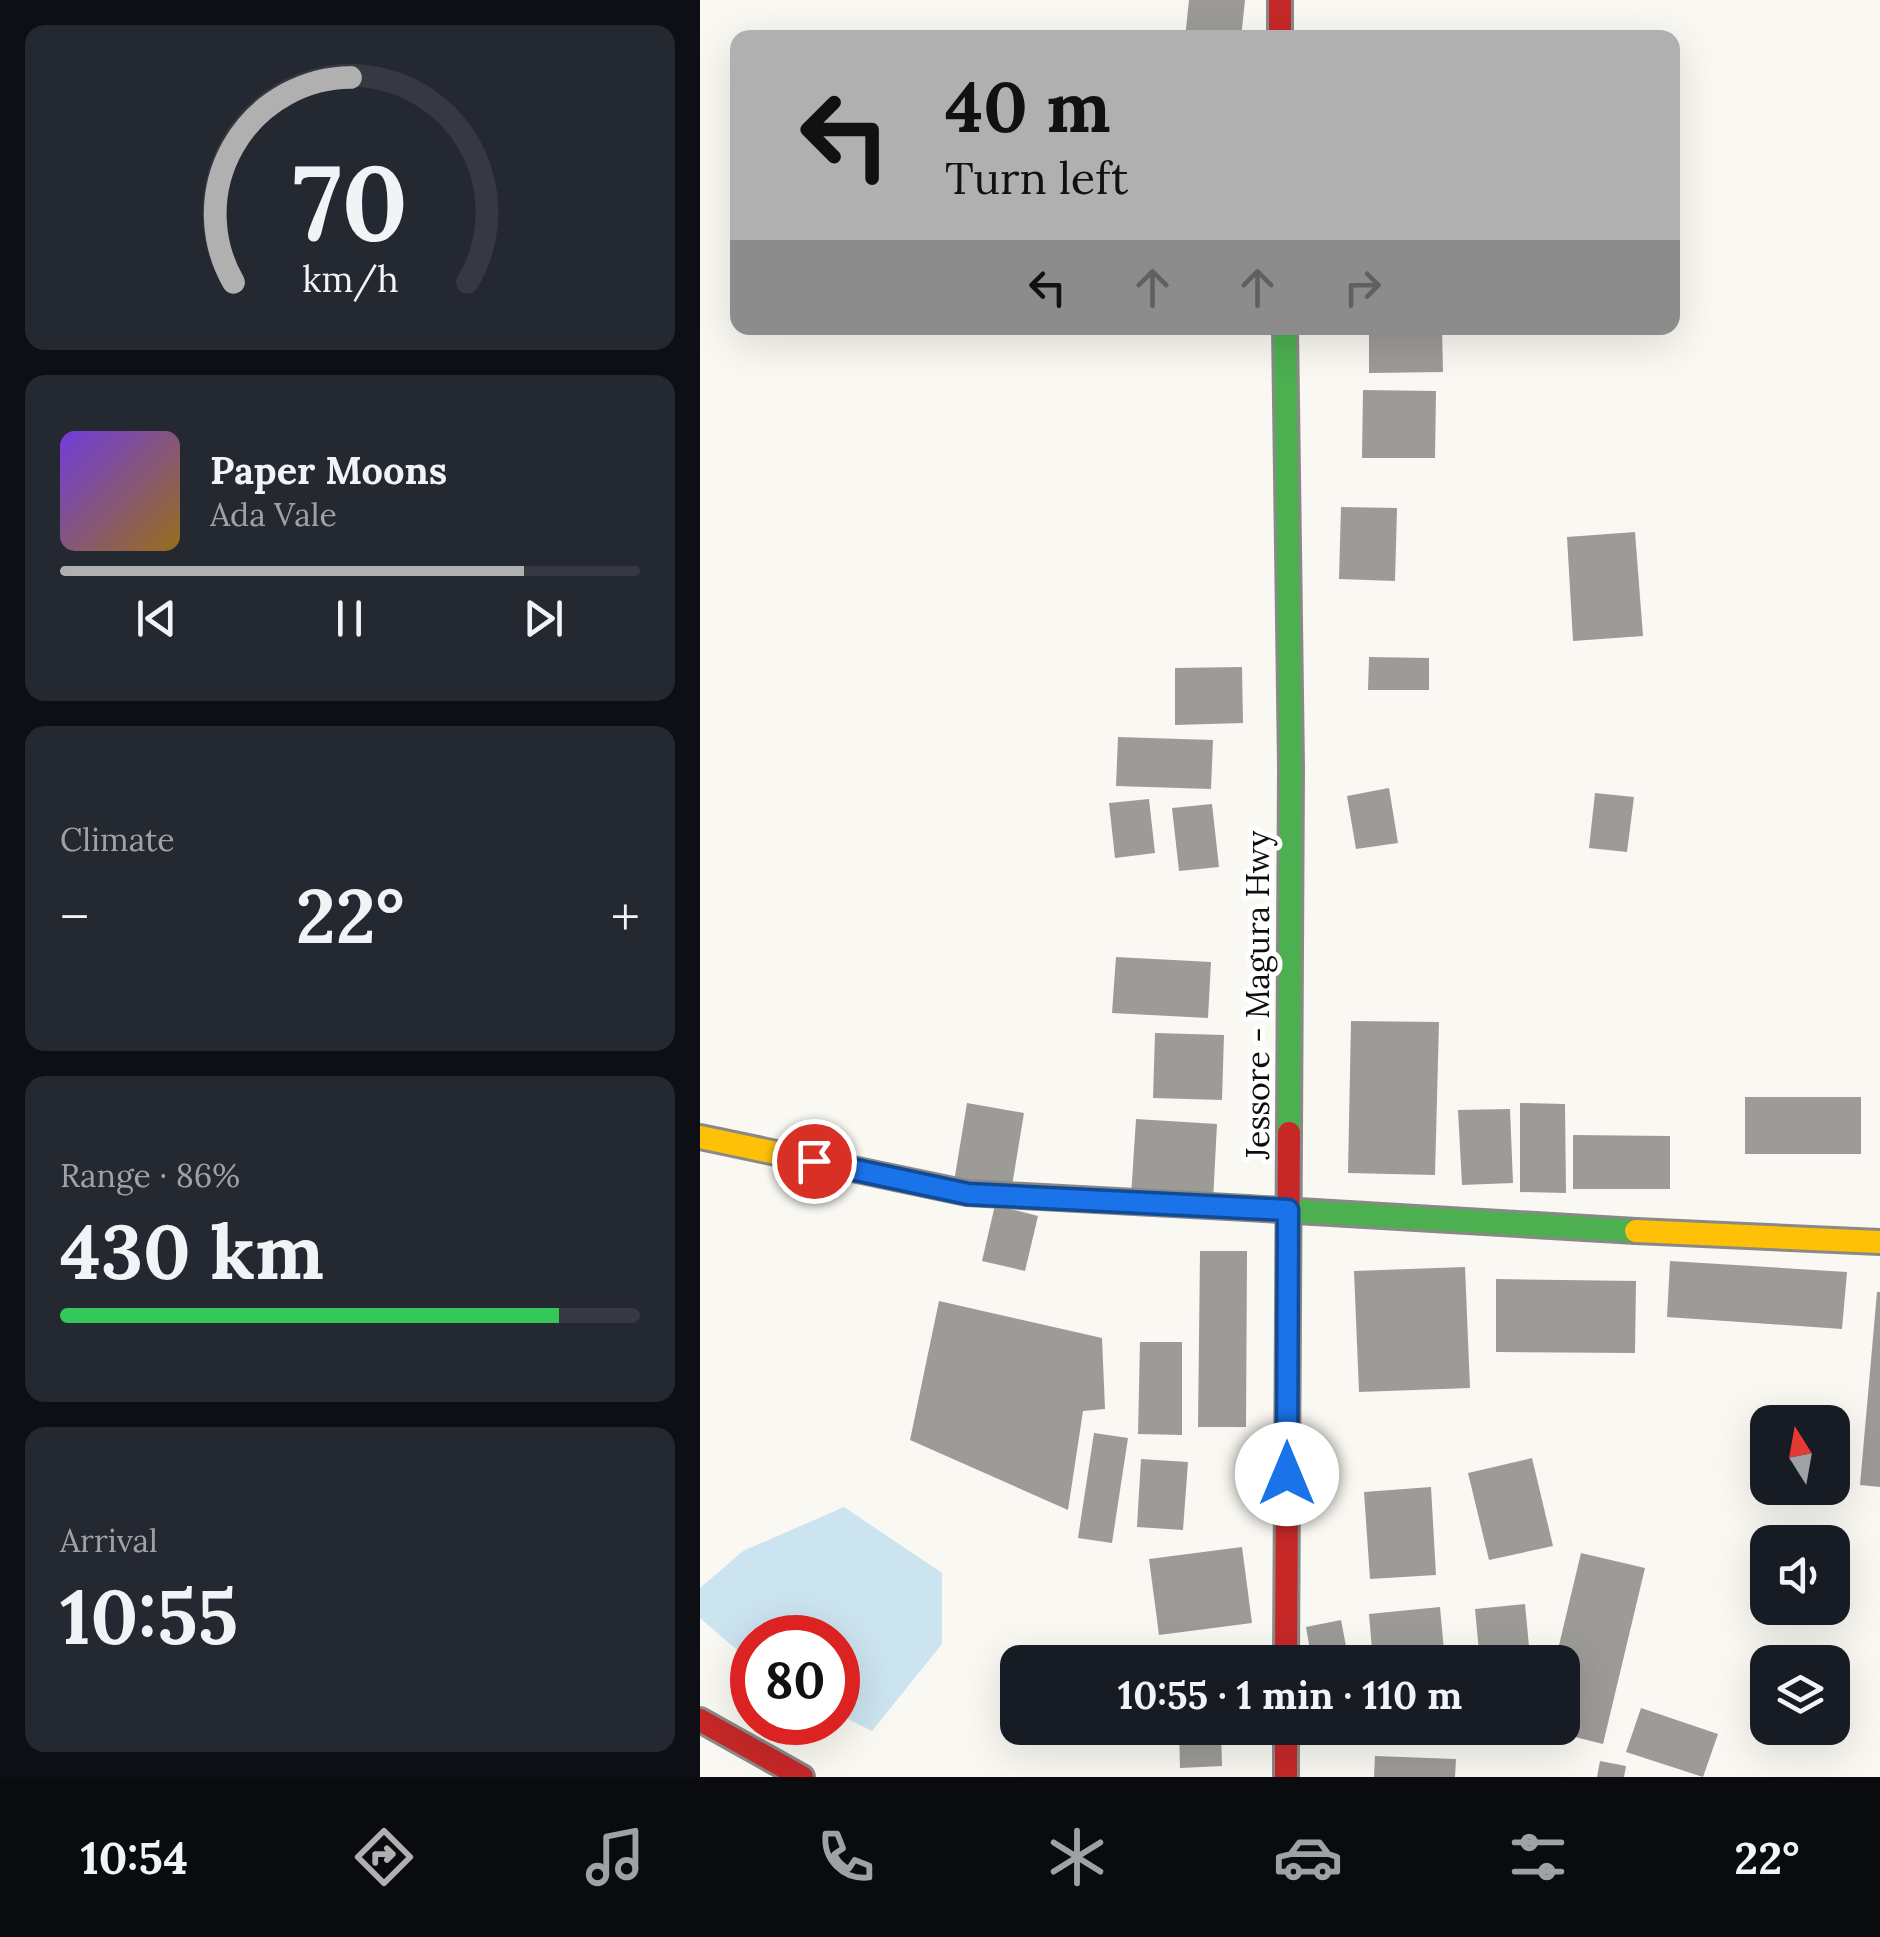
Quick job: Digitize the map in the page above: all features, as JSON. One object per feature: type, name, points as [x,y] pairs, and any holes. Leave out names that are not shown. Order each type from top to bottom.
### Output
[{"type":"main road","points":[[1280,0],[1280,30]]},
{"type":"main road","name":"Jessore - Magura Hwy","points":[[1284,335],[1291,767],[1286,1645]]},
{"type":"main road","points":[[700,1137],[968,1194],[1547,1228],[1880,1242]]},
{"type":"main road","points":[[700,1720],[802,1777]]},
{"type":"main road","points":[[1286,1745],[1286,1777]]},
{"type":"water","points":[[844,1507],[942,1573],[942,1644],[872,1731],[860,1725],[860,1615],[730,1615],[730,1644],[700,1618],[700,1588],[743,1551]]},
{"type":"building","points":[[1189,0],[1245,0],[1242,30],[1186,30]]},
{"type":"building","points":[[1369,335],[1442,335],[1443,372],[1369,373]]},
{"type":"building","points":[[1363,390],[1436,391],[1435,458],[1362,458]]},
{"type":"building","points":[[1341,507],[1397,508],[1395,581],[1339,579]]},
{"type":"building","points":[[1635,532],[1643,636],[1573,641],[1567,537]]},
{"type":"building","points":[[1369,657],[1429,658],[1429,690],[1368,690]]},
{"type":"building","points":[[1242,667],[1243,723],[1175,725],[1175,668]]},
{"type":"building","points":[[1118,737],[1213,740],[1211,789],[1116,786]]},
{"type":"building","points":[[1389,788],[1398,843],[1356,849],[1347,796]]},
{"type":"building","points":[[1595,793],[1634,797],[1627,852],[1589,848]]},
{"type":"building","points":[[1149,799],[1155,853],[1115,858],[1109,803]]},
{"type":"building","points":[[1212,804],[1219,867],[1179,871],[1172,808]]},
{"type":"building","points":[[1116,957],[1211,962],[1208,1018],[1112,1013]]},
{"type":"building","points":[[1351,1021],[1439,1022],[1435,1175],[1348,1173]]},
{"type":"building","points":[[1155,1033],[1224,1035],[1222,1100],[1153,1098]]},
{"type":"building","points":[[1745,1097],[1861,1097],[1861,1154],[1745,1154]]},
{"type":"building","points":[[967,1103],[1024,1113],[1011,1192],[954,1182]]},
{"type":"building","points":[[1520,1103],[1565,1104],[1566,1193],[1520,1192]]},
{"type":"building","points":[[1510,1109],[1513,1183],[1462,1185],[1458,1110]]},
{"type":"building","points":[[1136,1119],[1217,1124],[1213,1201],[1131,1196]]},
{"type":"building","points":[[1573,1135],[1670,1136],[1670,1189],[1573,1189]]},
{"type":"building","points":[[995,1205],[1038,1216],[1025,1271],[982,1261]]},
{"type":"building","points":[[1200,1251],[1247,1251],[1246,1427],[1198,1427]]},
{"type":"building","points":[[1670,1261],[1847,1272],[1842,1329],[1667,1317]]},
{"type":"building","points":[[1465,1267],[1470,1388],[1359,1392],[1354,1271]]},
{"type":"building","points":[[1496,1279],[1636,1281],[1635,1353],[1496,1352]]},
{"type":"building","points":[[1880,1292],[1880,1487],[1860,1485]]},
{"type":"building","points":[[939,1301],[1102,1338],[1105,1409],[1083,1411],[1068,1510],[910,1440]]},
{"type":"building","points":[[1140,1342],[1182,1342],[1182,1435],[1138,1434]]},
{"type":"building","points":[[1094,1433],[1128,1438],[1112,1543],[1078,1538]]},
{"type":"building","points":[[1532,1458],[1553,1546],[1489,1560],[1468,1473]]},
{"type":"building","points":[[1141,1459],[1188,1462],[1183,1530],[1137,1527]]},
{"type":"building","points":[[1431,1487],[1436,1575],[1370,1579],[1364,1492]]},
{"type":"building","points":[[1242,1547],[1252,1623],[1159,1635],[1149,1559]]},
{"type":"building","points":[[1581,1553],[1645,1568],[1603,1744],[1580,1738],[1580,1645],[1559,1645]]},
{"type":"building","points":[[1525,1604],[1529,1645],[1478,1645],[1475,1609]]},
{"type":"building","points":[[1440,1607],[1443,1645],[1372,1645],[1369,1614]]},
{"type":"building","points":[[1341,1620],[1346,1645],[1309,1645],[1306,1627]]},
{"type":"building","points":[[1641,1708],[1718,1734],[1703,1777],[1626,1752]]},
{"type":"building","points":[[1179,1745],[1221,1745],[1222,1766],[1180,1768]]},
{"type":"building","points":[[1375,1756],[1456,1759],[1455,1777],[1374,1777]]},
{"type":"building","points":[[1600,1761],[1626,1766],[1624,1777],[1597,1777]]},
{"type":"traffic: fast","points":[[1285,335],[1291,767],[1289,1133]]},
{"type":"traffic: fast","points":[[1247,1208],[1636,1231]]},
{"type":"traffic: slow","points":[[700,1137],[967,1193],[1247,1208]]},
{"type":"traffic: slow","points":[[1636,1231],[1880,1242]]},
{"type":"traffic: jam","points":[[1280,0],[1280,30]]},
{"type":"traffic: jam","points":[[1286,1645],[1289,1133]]},
{"type":"traffic: jam","points":[[700,1720],[802,1777]]},
{"type":"traffic: jam","points":[[1286,1745],[1286,1777]]},
{"type":"route","points":[[814,1161],[968,1194],[1288,1210],[1287,1474]]}]
